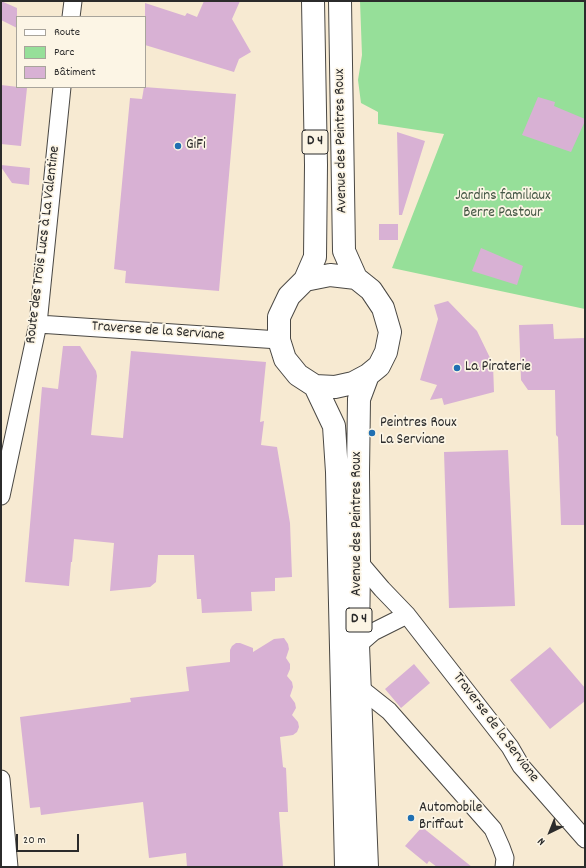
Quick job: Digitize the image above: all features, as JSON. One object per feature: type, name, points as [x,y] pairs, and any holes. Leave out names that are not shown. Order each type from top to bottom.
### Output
[{"type":"main road","name":"Avenue des Peintres Roux","points":[[305,280],[315,257],[316,165],[313,1]]},
{"type":"main road","name":"Avenue des Peintres Roux","points":[[340,1],[344,251],[356,278]]},
{"type":"main road","points":[[330,275],[356,278],[371,290],[383,308],[390,332],[386,352],[379,366],[368,375],[353,382],[335,387],[315,386],[298,375],[285,359],[279,340],[280,317],[289,296],[305,280],[330,275]]},
{"type":"main road","name":"Avenue des Peintres Roux","points":[[367,867],[358,645],[358,473],[359,399],[368,375]]},
{"type":"main road","name":"Avenue des Peintres Roux","points":[[315,386],[334,426],[337,472],[346,867]]},
{"type":"street","points":[[71,16],[73,1]]},
{"type":"street","name":"Route des Trois Lucs à La Valentine","points":[[1,496],[38,324],[62,88]]},
{"type":"street","name":"Traverse de la Serviane","points":[[38,324],[279,340]]},
{"type":"street","name":"Traverse de la Serviane","points":[[359,562],[407,615],[510,747],[521,766],[585,840]]},
{"type":"street","points":[[358,645],[373,632],[407,615]]},
{"type":"street","points":[[360,688],[389,711],[492,829],[501,846],[505,858],[504,867]]},
{"type":"street","points":[[1,779],[9,867]]},
{"type":"green space","name":"Jardins familiaux Berre Pastour","points":[[360,1],[585,1],[585,309],[392,268],[444,134],[378,124],[378,112],[361,103],[358,80],[362,55]]},
{"type":"building","points":[[1,1],[17,8],[16,28],[1,20]]},
{"type":"building","points":[[204,1],[240,1],[232,19],[251,52],[239,59],[234,72],[146,45],[145,3],[185,16],[187,13],[197,17]]},
{"type":"building","points":[[1,85],[16,87],[16,88],[27,88],[21,146],[1,144]]},
{"type":"building","name":"GiFi","points":[[146,87],[236,94],[219,291],[125,283],[126,271],[114,269],[130,98],[142,99],[144,88]]},
{"type":"building","points":[[538,97],[555,102],[554,106],[585,119],[571,152],[522,135]]},
{"type":"building","points":[[397,132],[425,141],[402,215],[399,215]]},
{"type":"building","points":[[1,165],[30,168],[29,185],[12,183]]},
{"type":"building","points":[[379,224],[398,224],[398,240],[379,240]]},
{"type":"building","points":[[481,248],[523,266],[517,285],[472,271]]},
{"type":"building","points":[[448,301],[477,331],[493,364],[494,392],[444,405],[442,398],[430,400],[437,385],[420,380],[438,319],[434,305]]},
{"type":"building","points":[[553,324],[554,339],[585,338],[585,525],[561,525],[555,390],[528,390],[521,380],[519,325]]},
{"type":"building","points":[[63,346],[80,346],[96,371],[97,376],[91,435],[123,438],[131,351],[266,362],[260,422],[264,421],[261,445],[277,447],[290,523],[292,577],[275,578],[275,591],[251,592],[252,611],[202,613],[201,599],[197,599],[194,555],[158,555],[156,582],[150,587],[110,591],[114,543],[74,539],[69,586],[25,582],[42,387],[58,389]]},
{"type":"building","points":[[508,450],[515,606],[449,608],[444,452]]},
{"type":"building","points":[[284,638],[289,649],[286,658],[290,664],[290,669],[287,676],[292,682],[293,687],[290,696],[295,703],[296,708],[292,715],[298,722],[299,727],[297,732],[293,735],[280,737],[283,767],[286,768],[288,812],[279,812],[283,867],[187,867],[186,853],[149,858],[143,802],[41,815],[40,807],[30,808],[20,717],[131,702],[130,698],[189,691],[186,667],[230,662],[230,650],[236,643],[253,648],[253,652],[274,639]]},
{"type":"building","points":[[550,647],[585,688],[585,701],[550,729],[510,680]]},
{"type":"building","points":[[414,664],[430,683],[401,708],[385,689]]},
{"type":"building","points":[[422,827],[472,867],[437,867],[429,861],[427,864],[405,846]]},
{"type":"place","name":"GiFi","points":[[178,146]]},
{"type":"place","name":"La Piraterie","points":[[457,368]]},
{"type":"place","name":"Peintres Roux La Serviane","points":[[372,433]]},
{"type":"place","name":"Automobile Briffaut","points":[[411,818]]}]
